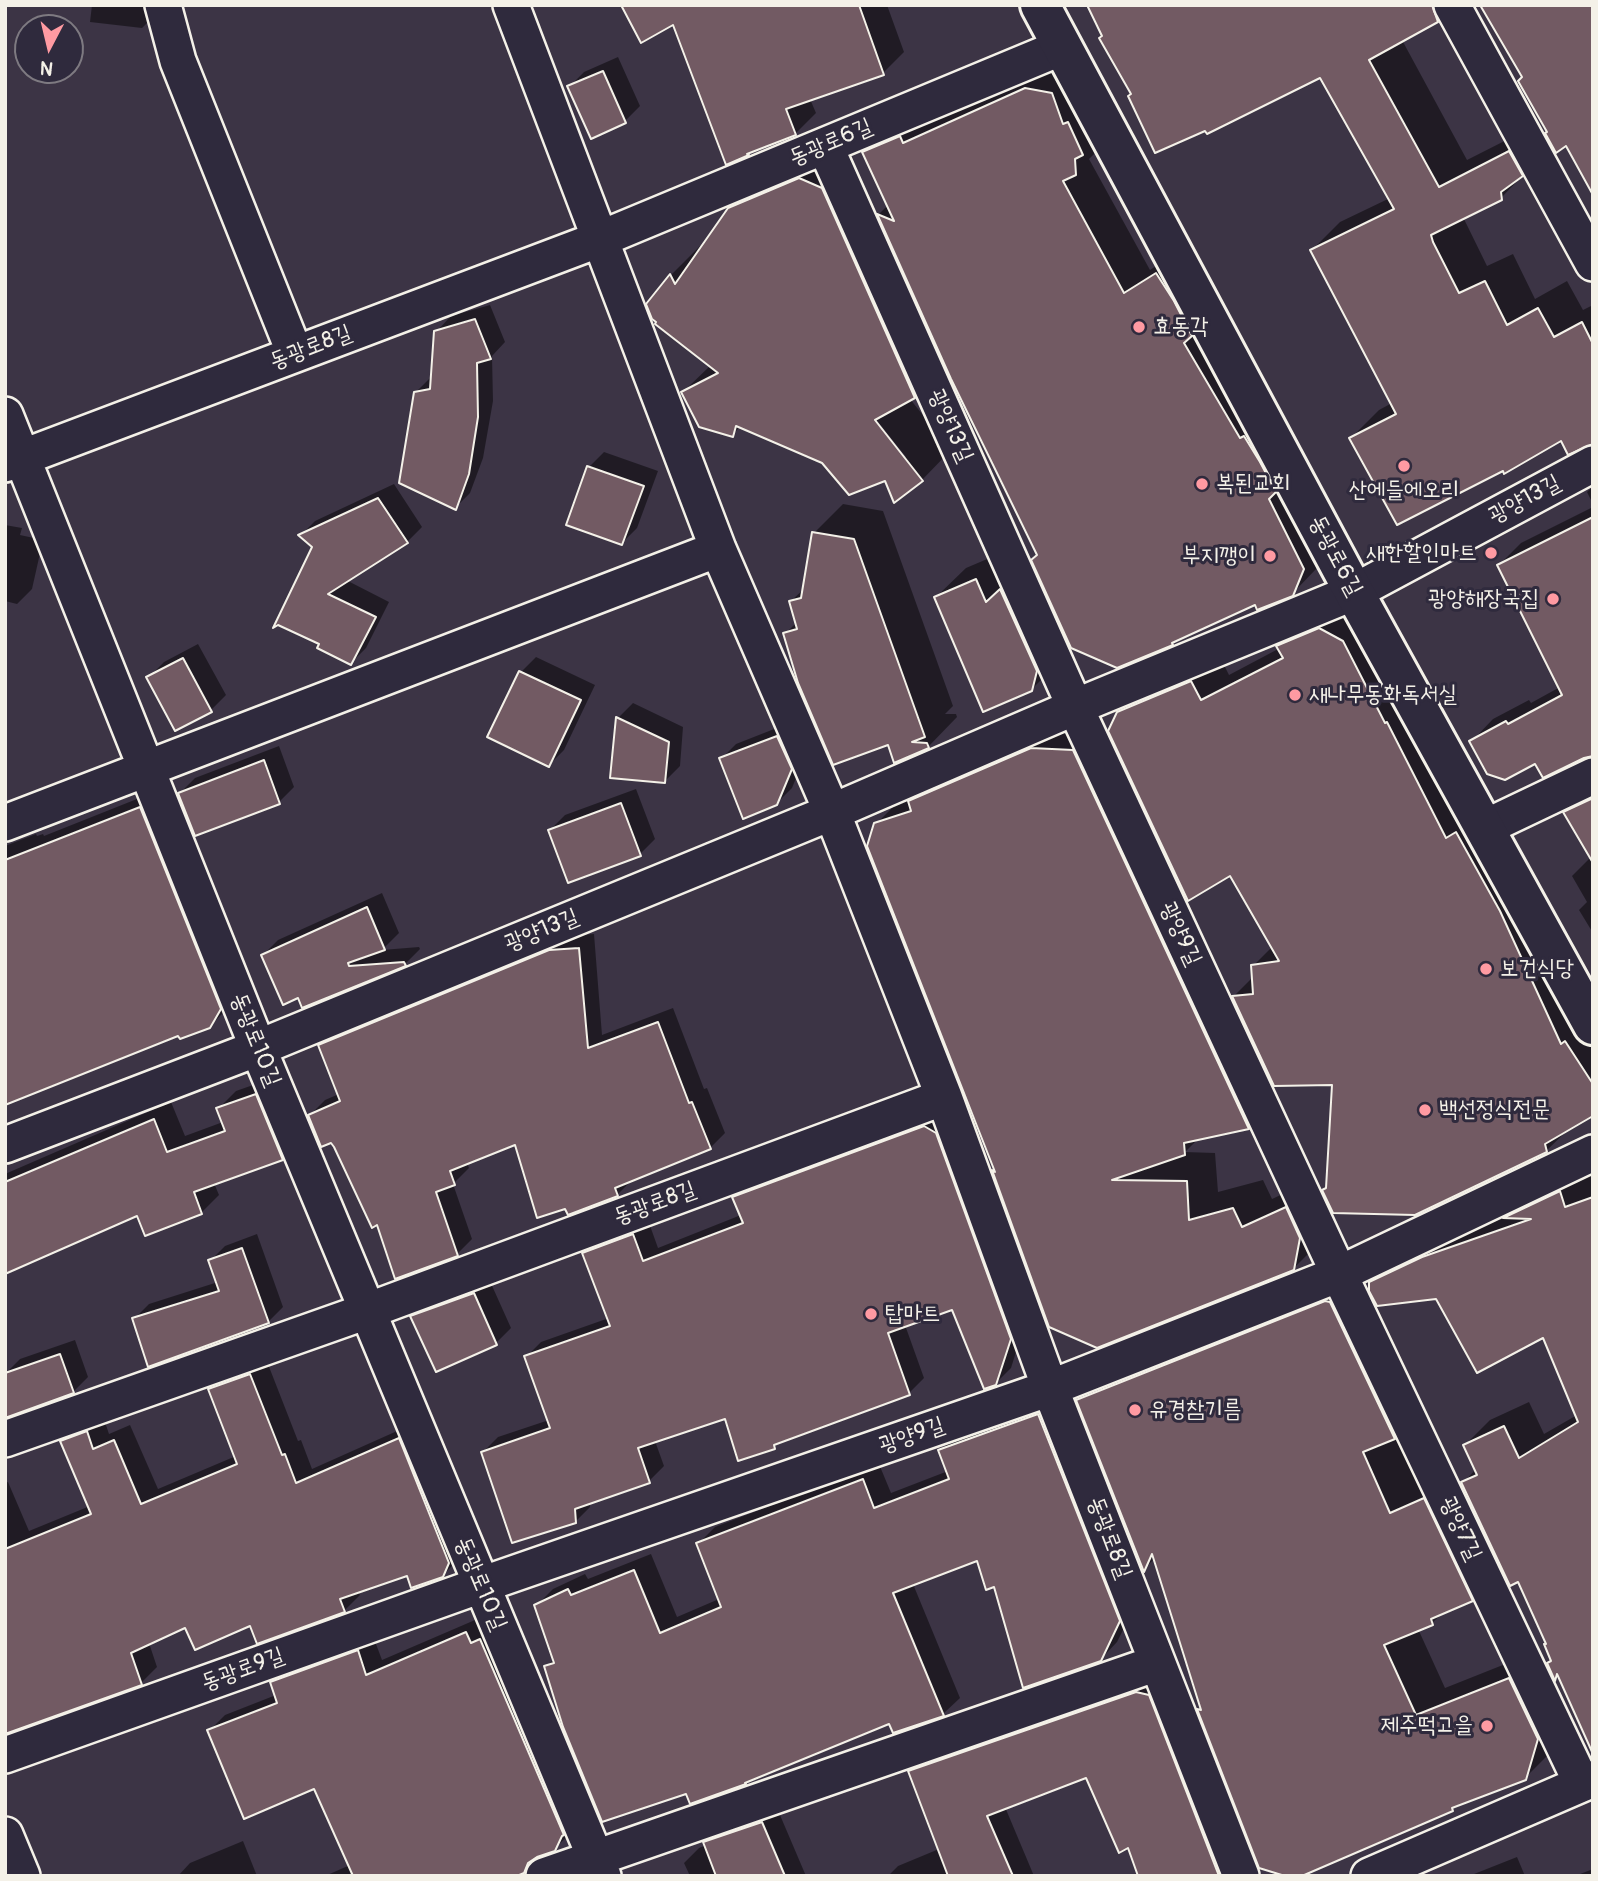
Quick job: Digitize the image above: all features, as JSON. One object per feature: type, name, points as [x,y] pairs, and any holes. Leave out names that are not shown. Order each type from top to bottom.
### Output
[{"type":"street","points":[[163,5],[178,61],[295,354]]},
{"type":"street","name":"동광로8길","points":[[511,5],[718,549],[832,812],[944,1097],[1050,1388],[1241,1876]]},
{"type":"street","name":"동광로6길","points":[[1040,5],[1354,592],[1593,1025]]},
{"type":"street","points":[[1452,5],[1593,263]]},
{"type":"street","name":"동광로6길","points":[[600,239],[1062,47]]},
{"type":"street","name":"광양13길","points":[[825,146],[1075,707]]},
{"type":"street","name":"동광로8길","points":[[14,461],[600,239]]},
{"type":"street","name":"동광로10길","points":[[5,415],[14,461],[146,768],[258,1048],[599,1866]]},
{"type":"street","name":"광양13길","points":[[5,1145],[258,1048],[832,812],[1075,707],[1354,592],[1593,464]]},
{"type":"street","points":[[5,823],[718,549]]},
{"type":"street","name":"광양9길","points":[[1075,707],[1339,1274]]},
{"type":"street","points":[[1484,828],[1593,776]]},
{"type":"street","name":"동광로8길","points":[[367,1311],[944,1097]]},
{"type":"street","name":"광양9길","points":[[481,1585],[1050,1388],[1339,1274],[1593,1153]]},
{"type":"street","name":"광양7길","points":[[1339,1274],[1587,1781],[1369,1876]]},
{"type":"street","points":[[5,1439],[367,1311]]},
{"type":"street","name":"동광로9길","points":[[5,1755],[481,1585]]},
{"type":"street","points":[[544,1876],[599,1866],[1157,1663]]},
{"type":"street","points":[[5,1835],[22,1876]]},
{"type":"building","points":[[621,5],[859,5],[884,75],[786,109],[796,135],[726,165],[673,25],[641,43]]},
{"type":"building","points":[[1087,5],[1432,5],[1438,22],[1369,60],[1439,187],[1509,151],[1523,176],[1501,192],[1502,200],[1431,235],[1433,242],[1459,293],[1485,281],[1507,325],[1538,308],[1554,337],[1582,322],[1593,344],[1593,444],[1568,455],[1561,441],[1504,474],[1503,471],[1397,525],[1349,438],[1396,414],[1310,250],[1394,209],[1320,78],[1207,134],[1205,131],[1155,153],[1128,96],[1131,94],[1099,38],[1102,36]]},
{"type":"building","points":[[1480,5],[1593,5],[1593,195],[1566,146],[1556,153],[1518,81],[1522,77]]},
{"type":"building","points":[[603,71],[626,123],[591,139],[567,86]]},
{"type":"building","points":[[1025,88],[1052,93],[1063,124],[1068,122],[1083,155],[1075,159],[1076,175],[1063,181],[1124,293],[1156,273],[1174,301],[1192,336],[1184,343],[1240,438],[1244,436],[1276,492],[1269,499],[1304,569],[1293,596],[1257,610],[1255,605],[1172,643],[1173,645],[1117,668],[1071,648],[1031,560],[1037,555],[951,379],[877,214],[894,221],[862,152],[900,136],[903,143]]},
{"type":"building","points":[[799,178],[822,188],[915,398],[875,420],[923,481],[894,503],[885,481],[849,495],[822,463],[736,426],[733,437],[699,427],[681,392],[718,373],[655,324],[646,304],[670,274],[675,284],[728,208]]},
{"type":"building","points":[[475,319],[491,359],[477,363],[478,417],[469,474],[456,510],[399,483],[414,392],[430,389],[434,331]]},
{"type":"building","points":[[587,466],[644,486],[622,545],[566,525]]},
{"type":"building","points":[[378,498],[408,543],[328,594],[376,617],[351,665],[317,648],[319,644],[278,625],[273,628],[312,547],[298,535]]},
{"type":"building","points":[[1593,517],[1593,756],[1543,778],[1535,764],[1505,780],[1487,774],[1469,741],[1562,695],[1497,565]]},
{"type":"building","points":[[812,532],[854,539],[925,737],[912,742],[927,743],[929,748],[894,763],[888,745],[833,765],[798,683],[783,633],[797,629],[789,601],[801,598]]},
{"type":"building","points":[[976,579],[986,602],[1000,589],[1037,671],[1032,691],[983,712],[934,597]]},
{"type":"building","points":[[1319,628],[1343,641],[1446,838],[1456,832],[1500,911],[1561,1044],[1565,1041],[1593,1084],[1593,1116],[1545,1144],[1547,1152],[1415,1215],[1333,1213],[1322,1190],[1326,1188],[1332,1085],[1274,1086],[1232,996],[1253,994],[1251,965],[1279,961],[1230,876],[1188,901],[1108,731],[1117,712],[1191,681],[1201,700],[1283,658],[1276,646]]},
{"type":"building","points":[[183,658],[212,712],[175,731],[146,677]]},
{"type":"building","points":[[519,671],[581,700],[549,767],[487,737]]},
{"type":"building","points":[[616,717],[669,742],[665,783],[610,778]]},
{"type":"building","points":[[777,736],[792,769],[777,805],[743,819],[719,758]]},
{"type":"building","points":[[1031,748],[1073,750],[1249,1129],[1184,1143],[1185,1155],[1112,1180],[1187,1181],[1189,1220],[1233,1208],[1242,1227],[1286,1207],[1300,1238],[1294,1270],[1097,1348],[1049,1327],[992,1170],[995,1172],[867,846],[874,823],[911,811],[908,801]]},
{"type":"building","points":[[264,760],[280,804],[195,836],[178,793]]},
{"type":"building","points":[[1593,798],[1593,863],[1563,812]]},
{"type":"building","points":[[621,803],[641,856],[568,883],[548,830]]},
{"type":"building","points":[[140,807],[221,1009],[210,1028],[180,1039],[178,1036],[5,1105],[5,860]]},
{"type":"building","points":[[367,907],[385,950],[348,963],[349,966],[404,962],[406,966],[302,1008],[298,998],[283,1005],[261,955]]},
{"type":"building","points":[[579,948],[588,1048],[658,1022],[689,1103],[692,1102],[711,1149],[615,1188],[618,1196],[568,1215],[565,1209],[537,1218],[515,1145],[450,1171],[455,1185],[436,1192],[458,1256],[395,1279],[377,1225],[372,1228],[334,1147],[331,1143],[321,1147],[308,1115],[340,1101],[318,1045],[549,950]]},
{"type":"building","points":[[256,1094],[283,1160],[194,1192],[202,1214],[145,1236],[137,1216],[5,1274],[5,1182],[154,1119],[167,1152],[225,1131],[216,1108]]},
{"type":"building","points":[[924,1126],[936,1133],[1011,1339],[996,1385],[984,1389],[952,1310],[888,1333],[910,1395],[738,1461],[725,1419],[638,1448],[650,1483],[575,1509],[576,1523],[512,1543],[481,1452],[550,1428],[524,1356],[610,1326],[582,1253],[633,1234],[643,1261],[743,1223],[732,1197]]},
{"type":"building","points":[[1560,1191],[1565,1207],[1593,1197],[1593,1754],[1557,1674],[1555,1681],[1547,1663],[1551,1661],[1546,1644],[1518,1582],[1510,1586],[1461,1482],[1477,1475],[1463,1445],[1504,1426],[1519,1458],[1578,1422],[1543,1338],[1477,1373],[1436,1299],[1377,1306],[1369,1291],[1369,1282],[1422,1257],[1531,1219],[1503,1218]]},
{"type":"building","points":[[242,1248],[269,1323],[148,1367],[132,1318],[219,1291],[208,1260]]},
{"type":"building","points":[[474,1293],[497,1345],[436,1372],[410,1316]]},
{"type":"building","points":[[1325,1301],[1330,1302],[1395,1439],[1363,1452],[1390,1513],[1424,1498],[1473,1601],[1431,1619],[1433,1625],[1384,1645],[1416,1715],[1509,1678],[1538,1739],[1526,1780],[1452,1808],[1453,1811],[1302,1876],[1285,1876],[1259,1868],[1197,1709],[1201,1710],[1152,1554],[1144,1572],[1076,1400]]},
{"type":"building","points":[[60,1354],[74,1393],[5,1418],[5,1373]]},
{"type":"building","points":[[250,1374],[296,1483],[399,1438],[449,1563],[443,1577],[411,1588],[407,1576],[340,1599],[345,1612],[257,1644],[250,1626],[195,1650],[185,1628],[131,1653],[142,1685],[5,1734],[5,1549],[91,1514],[60,1441],[87,1431],[93,1449],[114,1440],[141,1504],[237,1464],[208,1389]]},
{"type":"building","points":[[1038,1414],[1120,1621],[1101,1661],[1023,1688],[994,1587],[986,1590],[977,1561],[893,1593],[944,1716],[893,1733],[889,1724],[746,1784],[690,1804],[686,1794],[602,1822],[563,1727],[544,1666],[554,1663],[534,1605],[568,1589],[571,1595],[634,1570],[660,1633],[721,1607],[696,1543],[863,1479],[874,1508],[949,1479],[938,1450]]},
{"type":"building","points":[[466,1632],[471,1643],[480,1639],[564,1835],[555,1851],[537,1857],[528,1863],[524,1873],[517,1876],[353,1876],[314,1789],[244,1819],[207,1730],[277,1703],[270,1682],[358,1650],[366,1675]]},
{"type":"building","points":[[1136,1692],[1149,1695],[1219,1876],[1138,1876],[1128,1848],[1119,1853],[1086,1778],[987,1816],[1013,1876],[948,1876],[908,1771]]},
{"type":"building","points":[[762,1822],[785,1876],[716,1876],[703,1842]]},
{"type":"place","name":"효동각","points":[[1139,327]]},
{"type":"place","name":"산에들에오리","points":[[1404,466]]},
{"type":"place","name":"복된교회","points":[[1202,484]]},
{"type":"place","name":"새한할인마트","points":[[1491,553]]},
{"type":"place","name":"부지깽이","points":[[1270,556]]},
{"type":"place","name":"광양해장국집","points":[[1553,599]]},
{"type":"place","name":"새나무동화독서실","points":[[1295,695]]},
{"type":"place","name":"보건식당","points":[[1486,969]]},
{"type":"place","name":"백선정식전문","points":[[1425,1110]]},
{"type":"place","name":"탑마트","points":[[871,1314]]},
{"type":"place","name":"유경참기름","points":[[1135,1410]]},
{"type":"place","name":"제주떡고을","points":[[1487,1726]]}]
